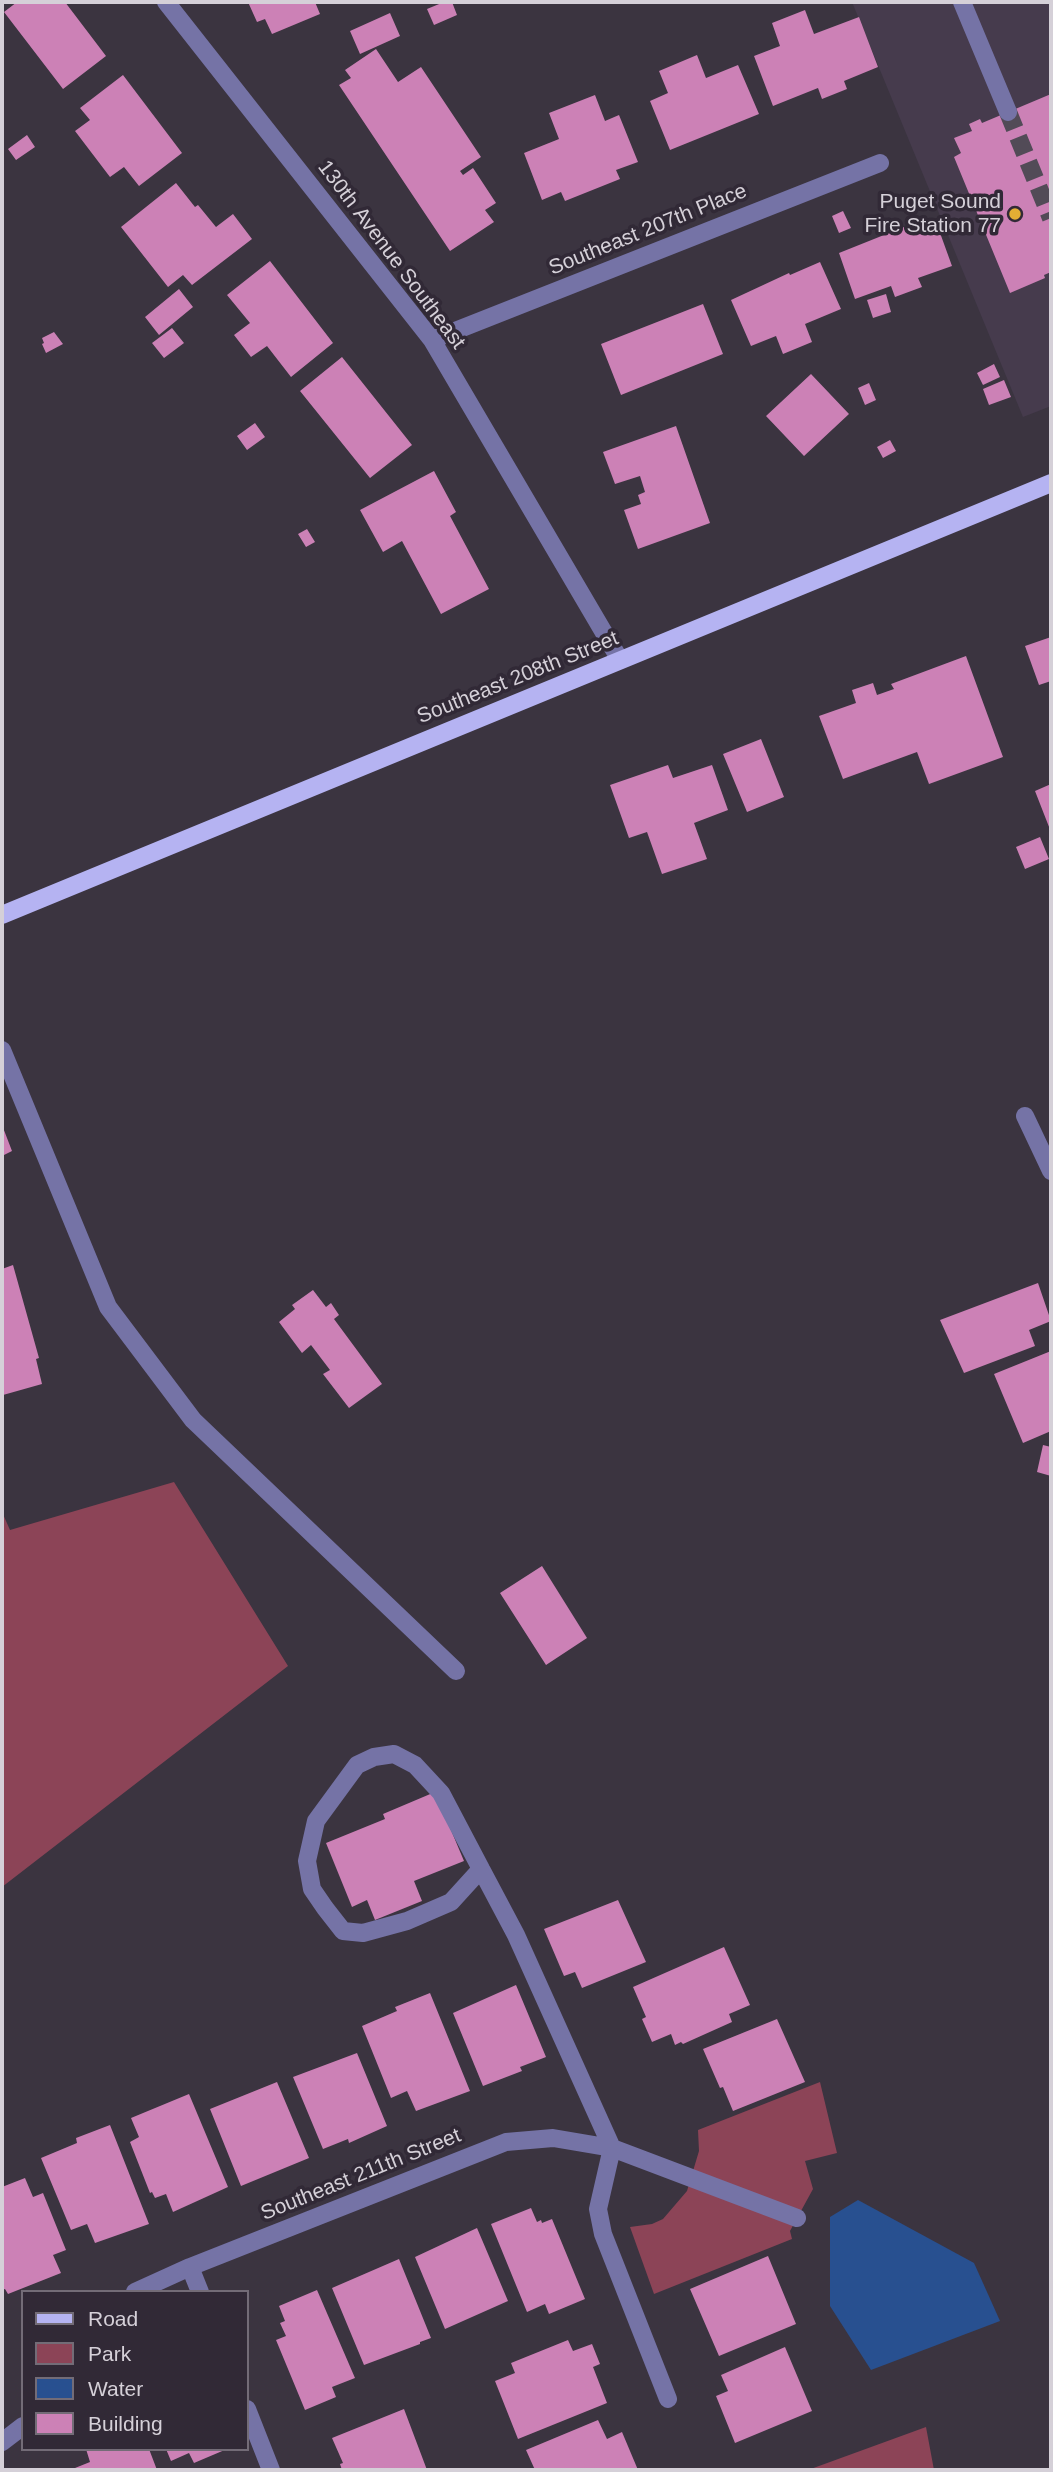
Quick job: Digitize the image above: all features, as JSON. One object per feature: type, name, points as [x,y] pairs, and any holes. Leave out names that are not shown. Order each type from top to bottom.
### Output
[{"type":"main road","name":"Southeast 208th Street","points":[[2,915],[1051,483]]},
{"type":"street","name":"130th Avenue Southeast","points":[[166,2],[432,340],[621,660]]},
{"type":"street","points":[[962,2],[1008,112]]},
{"type":"street","name":"Southeast 207th Place","points":[[432,340],[880,163]]},
{"type":"street","points":[[2,1050],[108,1307],[193,1419],[456,1671]]},
{"type":"street","points":[[1025,1116],[1051,1171]]},
{"type":"street","points":[[481,1869],[451,1902],[407,1921],[363,1933],[343,1931],[324,1908],[312,1889],[307,1861],[316,1821],[357,1765],[374,1757],[394,1754],[415,1765],[441,1793],[516,1935],[612,2148],[598,2209],[603,2234],[668,2399]]},
{"type":"street","name":"Southeast 211th Street","points":[[139,2290],[190,2267],[506,2142],[553,2138],[612,2148],[797,2218]]},
{"type":"street","points":[[190,2267],[199,2290]]},
{"type":"street","points":[[248,2412],[271,2470]]},
{"type":"street","points":[[2,2442],[21,2428]]},
{"type":"shaded area","points":[[852,2],[1051,2],[1051,406],[1023,417]]},
{"type":"green space","points":[[174,1482],[288,1666],[2,1887],[2,1512],[10,1530]]},
{"type":"green space","points":[[820,2082],[837,2153],[805,2161],[813,2189],[790,2231],[792,2239],[654,2294],[630,2227],[652,2224],[663,2219],[687,2191],[699,2151],[698,2130]]},
{"type":"green space","points":[[926,2427],[934,2470],[808,2470]]},
{"type":"water","points":[[858,2200],[974,2263],[1000,2321],[871,2370],[830,2306],[830,2217]]},
{"type":"building","points":[[17,2],[65,2],[106,56],[63,89],[4,12]]},
{"type":"building","points":[[248,2],[315,2],[320,14],[272,34],[265,19],[257,22]]},
{"type":"building","points":[[444,2],[452,2],[457,15],[434,25],[427,9]]},
{"type":"building","points":[[805,10],[814,34],[859,17],[878,67],[844,81],[847,89],[822,99],[818,88],[773,106],[754,56],[780,46],[772,23]]},
{"type":"building","points":[[390,13],[400,36],[360,54],[350,31]]},
{"type":"building","points":[[376,49],[398,82],[421,67],[481,157],[460,171],[463,175],[473,168],[496,203],[485,210],[494,222],[450,251],[339,85],[351,78],[345,70]]},
{"type":"building","points":[[697,55],[706,78],[738,65],[759,114],[670,150],[650,101],[668,93],[659,71]]},
{"type":"building","points":[[123,75],[182,153],[139,186],[124,167],[110,177],[75,131],[90,120],[80,108]]},
{"type":"building","name":"Puget Sound Fire Station 77","points":[[1051,94],[1051,272],[1044,275],[1045,278],[1010,293],[954,157],[961,153],[954,138],[972,131],[969,124],[980,119],[982,123]]},
{"type":"building","points":[[595,95],[605,121],[619,115],[638,162],[616,170],[620,179],[565,201],[561,192],[542,200],[524,153],[559,139],[549,113]]},
{"type":"building","points":[[27,135],[35,147],[16,160],[8,149]]},
{"type":"building","points":[[176,183],[216,227],[233,214],[252,239],[192,285],[183,275],[168,287],[121,227]]},
{"type":"building","points":[[843,211],[851,228],[839,233],[832,216]]},
{"type":"building","points":[[935,219],[952,266],[918,278],[922,287],[895,297],[891,286],[855,299],[839,253],[904,227],[905,229]]},
{"type":"building","points":[[270,261],[333,343],[291,377],[267,346],[251,357],[234,335],[250,323],[227,295]]},
{"type":"building","points":[[820,262],[841,309],[805,324],[812,342],[783,354],[776,336],[751,346],[731,300]]},
{"type":"building","points":[[179,289],[193,307],[159,335],[145,317]]},
{"type":"building","points":[[886,294],[891,312],[873,318],[867,300]]},
{"type":"building","points":[[703,304],[723,354],[621,395],[601,344]]},
{"type":"building","points":[[172,328],[184,343],[164,358],[152,343]]},
{"type":"building","points":[[54,332],[63,344],[46,353],[42,338]]},
{"type":"building","points":[[342,357],[412,445],[370,478],[300,391]]},
{"type":"building","points":[[994,364],[1000,377],[983,385],[977,373]]},
{"type":"building","points":[[811,374],[849,414],[804,456],[766,416]]},
{"type":"building","points":[[1004,380],[1011,397],[989,405],[983,389]]},
{"type":"building","points":[[869,383],[876,400],[865,405],[858,388]]},
{"type":"building","points":[[255,423],[265,437],[247,450],[237,436]]},
{"type":"building","points":[[676,426],[710,523],[638,549],[624,510],[641,504],[638,495],[645,492],[640,476],[615,484],[603,452]]},
{"type":"building","points":[[890,440],[896,451],[883,458],[877,447]]},
{"type":"building","points":[[434,471],[456,512],[450,516],[489,589],[441,614],[402,541],[383,552],[360,510]]},
{"type":"building","points":[[307,529],[315,542],[306,547],[298,534]]},
{"type":"building","points":[[1051,637],[1051,681],[1039,685],[1025,646]]},
{"type":"building","points":[[966,656],[1003,757],[929,784],[917,752],[843,779],[819,716],[856,703],[852,690],[873,683],[877,695],[894,689],[891,684]]},
{"type":"building","points":[[761,739],[784,797],[747,812],[723,754]]},
{"type":"building","points":[[668,765],[673,778],[712,765],[728,810],[694,823],[707,859],[662,874],[647,832],[629,838],[610,785]]},
{"type":"building","points":[[1051,784],[1051,832],[1035,791]]},
{"type":"building","points":[[1040,837],[1049,859],[1025,869],[1016,847]]},
{"type":"building","points":[[2,1125],[12,1151],[2,1156]]},
{"type":"building","points":[[13,1265],[39,1358],[36,1359],[42,1384],[3,1395],[2,1269]]},
{"type":"building","points":[[1038,1283],[1051,1321],[1029,1330],[1035,1346],[964,1373],[940,1320]]},
{"type":"building","points":[[313,1290],[326,1307],[331,1303],[339,1315],[334,1319],[382,1384],[349,1408],[323,1374],[330,1370],[311,1345],[302,1353],[279,1322],[295,1309],[292,1305]]},
{"type":"building","points":[[1051,1351],[1051,1431],[1023,1443],[994,1374]]},
{"type":"building","points":[[1043,1445],[1051,1447],[1051,1476],[1037,1472]]},
{"type":"building","points":[[542,1566],[587,1638],[546,1665],[500,1593]]},
{"type":"building","points":[[435,1792],[464,1861],[414,1881],[422,1901],[375,1920],[367,1900],[352,1907],[326,1843],[385,1819],[383,1814]]},
{"type":"building","points":[[618,1900],[646,1962],[582,1988],[575,1972],[564,1976],[544,1929]]},
{"type":"building","points":[[724,1947],[750,2005],[729,2014],[732,2022],[683,2044],[681,2042],[675,2045],[671,2034],[652,2042],[642,2019],[646,2017],[633,1987]]},
{"type":"building","points":[[516,1985],[546,2057],[520,2067],[522,2071],[483,2086],[453,2013]]},
{"type":"building","points":[[430,1993],[470,2091],[416,2111],[407,2091],[391,2098],[362,2026],[397,2011],[395,2007]]},
{"type":"building","points":[[777,2019],[805,2082],[733,2111],[703,2049]]},
{"type":"building","points":[[357,2053],[387,2126],[349,2143],[348,2139],[323,2149],[293,2077]]},
{"type":"building","points":[[277,2082],[309,2158],[241,2186],[210,2109]]},
{"type":"building","points":[[189,2094],[228,2187],[173,2212],[166,2194],[155,2198],[152,2192],[150,2193],[130,2142],[139,2137],[131,2118]]},
{"type":"building","points":[[110,2125],[149,2224],[95,2243],[87,2224],[71,2230],[41,2158],[77,2143],[76,2138]]},
{"type":"building","points":[[25,2178],[33,2197],[43,2193],[66,2250],[53,2255],[61,2273],[8,2294],[5,2289],[2,2290],[2,2187]]},
{"type":"building","points":[[531,2208],[537,2222],[552,2219],[585,2299],[549,2314],[545,2304],[527,2312],[491,2224]]},
{"type":"building","points":[[477,2228],[508,2301],[445,2329],[415,2257]]},
{"type":"building","points":[[768,2256],[796,2324],[719,2356],[690,2289]]},
{"type":"building","points":[[399,2259],[431,2338],[364,2365],[332,2288]]},
{"type":"building","points":[[317,2290],[355,2378],[332,2387],[336,2397],[305,2410],[276,2340],[286,2336],[280,2323],[285,2321],[279,2306]]},
{"type":"building","points":[[568,2340],[573,2351],[592,2344],[600,2364],[593,2367],[607,2403],[518,2439],[495,2381],[515,2373],[511,2363]]},
{"type":"building","points":[[785,2347],[812,2411],[735,2443],[716,2396],[728,2391],[721,2375]]},
{"type":"building","points":[[404,2409],[427,2470],[342,2470],[340,2464],[343,2463],[332,2438]]},
{"type":"building","points":[[598,2420],[607,2439],[622,2432],[638,2470],[535,2470],[526,2450]]},
{"type":"building","points":[[87,2451],[150,2451],[157,2470],[75,2468],[90,2462]]},
{"type":"building","points":[[167,2451],[222,2451],[194,2463],[189,2453],[171,2461]]},
{"type":"tunnel","points":[[1008,112],[1051,218]]},
{"type":"place","name":"Puget Sound Fire Station 77","points":[[1015,214]]}]
